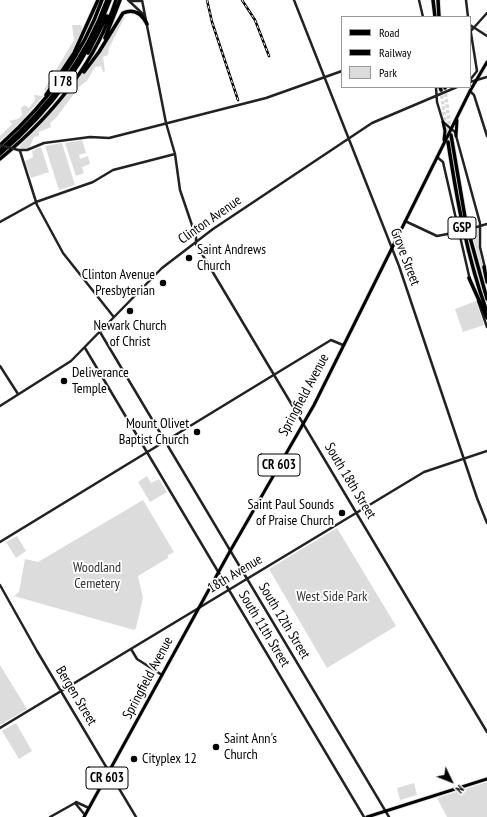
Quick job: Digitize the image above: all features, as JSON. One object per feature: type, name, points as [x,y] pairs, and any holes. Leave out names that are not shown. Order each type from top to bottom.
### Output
[{"type":"highway","points":[[23,124],[50,90],[69,61],[84,33],[98,0]]},
{"type":"highway","name":"I 78","points":[[0,145],[23,124],[52,91],[71,64],[88,35],[102,0]]},
{"type":"highway","name":"I 78","points":[[0,150],[37,114],[66,78],[90,39],[107,0]]},
{"type":"highway","name":"I 78","points":[[0,154],[38,118],[63,88],[91,43],[110,0]]},
{"type":"highway","points":[[63,88],[94,45],[114,0]]},
{"type":"highway","name":"I 78","points":[[0,160],[42,119],[77,78],[97,44],[114,0]]},
{"type":"highway","points":[[96,56],[110,27],[120,0]]},
{"type":"highway","points":[[433,0],[435,16]]},
{"type":"highway","points":[[438,0],[439,16]]},
{"type":"highway","points":[[77,78],[96,56],[123,13],[130,11],[136,12],[142,16],[147,24]]},
{"type":"highway","name":"GSP","points":[[451,135],[466,223],[487,299]]},
{"type":"highway","name":"GSP","points":[[448,142],[463,230],[472,269],[487,312]]},
{"type":"highway","points":[[484,267],[487,282]]},
{"type":"highway","points":[[469,278],[487,318]]},
{"type":"main road","name":"Springfield Avenue","points":[[85,816],[230,550],[303,423],[470,90],[487,62]]},
{"type":"main road","points":[[456,136],[458,114]]},
{"type":"main road","points":[[443,122],[445,133],[443,144]]},
{"type":"main road","points":[[367,817],[385,810],[487,779]]},
{"type":"street","points":[[129,0],[135,2],[142,0],[145,18]]},
{"type":"street","points":[[129,0],[141,10],[145,18]]},
{"type":"street","name":"Grove Street","points":[[294,0],[391,248],[487,524]]},
{"type":"street","points":[[419,0],[423,16]]},
{"type":"street","points":[[466,0],[468,16]]},
{"type":"street","points":[[471,31],[487,13]]},
{"type":"street","name":"South 18th Street","points":[[145,18],[166,123],[175,154],[180,190],[196,241],[487,732]]},
{"type":"street","points":[[471,26],[487,36]]},
{"type":"street","points":[[471,38],[477,71],[471,80]]},
{"type":"street","points":[[0,145],[19,150],[29,150],[44,144],[84,137],[109,138],[266,98],[323,76],[341,71]]},
{"type":"street","points":[[471,81],[487,77]]},
{"type":"street","points":[[436,88],[436,96],[443,122],[455,130],[481,226],[480,246],[487,276]]},
{"type":"street","name":"Clinton Avenue","points":[[0,406],[62,368],[85,348],[113,316],[162,268],[196,241],[372,123],[455,88]]},
{"type":"street","points":[[470,90],[474,95],[487,136]]},
{"type":"street","points":[[19,150],[36,202],[63,253],[113,316]]},
{"type":"street","points":[[0,222],[36,202],[93,182],[115,169],[175,154]]},
{"type":"street","points":[[437,156],[443,162],[469,278],[487,327]]},
{"type":"street","points":[[405,221],[435,236],[445,236],[487,224]]},
{"type":"street","name":"South 12th Street","points":[[100,332],[389,817]]},
{"type":"street","points":[[0,542],[331,340],[343,345]]},
{"type":"street","name":"South 11th Street","points":[[85,348],[364,817]]},
{"type":"street","points":[[0,366],[18,394]]},
{"type":"street","name":"18th Avenue","points":[[0,728],[424,472],[487,451]]},
{"type":"street","name":"Bergen Street","points":[[0,585],[136,817]]},
{"type":"street","points":[[131,649],[137,659],[162,675]]},
{"type":"street","points":[[50,817],[75,803],[80,803],[90,808]]},
{"type":"street","points":[[75,803],[85,816]]},
{"type":"green space","points":[[126,15],[109,48],[108,55],[103,57],[105,71],[103,72],[101,66],[95,67],[87,81],[79,87],[56,118],[50,123],[51,127],[39,132],[39,136],[34,137],[29,148],[23,149],[19,147],[66,96],[118,23]]},
{"type":"green space","points":[[72,25],[81,25],[83,32],[62,70],[46,91],[44,90],[74,40]]},
{"type":"green space","points":[[34,95],[43,96],[20,123],[0,141],[0,136],[12,124],[9,121],[18,119],[22,115],[21,108],[25,105],[29,108],[35,100]]},
{"type":"green space","points":[[82,140],[86,153],[79,155],[80,159],[88,156],[90,164],[82,167],[84,173],[76,176],[65,143]]},
{"type":"green space","points":[[62,143],[75,185],[59,190],[45,146]]},
{"type":"green space","points":[[41,147],[49,172],[31,178],[25,161],[33,157],[32,151]]},
{"type":"green space","points":[[478,229],[478,243],[487,289],[471,231]]},
{"type":"green space","points":[[476,301],[484,325],[463,332],[455,309]]},
{"type":"green space","points":[[147,476],[151,483],[159,479],[167,492],[150,502],[138,482]]},
{"type":"green space","name":"Woodland Cemetery","points":[[143,500],[174,552],[168,555],[168,558],[138,576],[143,598],[136,628],[134,630],[14,596],[19,592],[25,559],[38,562]]},
{"type":"green space","name":"West Side Park","points":[[337,528],[396,626],[327,668],[269,569]]},
{"type":"green space","points":[[17,536],[26,551],[16,558],[6,542]]},
{"type":"green space","points":[[0,665],[27,709],[0,725]]},
{"type":"green space","points":[[16,723],[32,751],[19,759],[2,731]]},
{"type":"green space","points":[[487,782],[487,817],[447,817],[437,798]]},
{"type":"green space","points":[[414,783],[417,795],[400,800],[397,788]]},
{"type":"tunnel","points":[[445,88],[450,130]]},
{"type":"tunnel","points":[[441,90],[448,142]]},
{"type":"railway","points":[[207,0],[212,22],[238,100]]},
{"type":"railway","points":[[242,0],[255,20],[269,56]]},
{"type":"place","name":"Saint Andrews Church","points":[[189,258]]},
{"type":"place","name":"Clinton Avenue Presbyterian","points":[[163,283]]},
{"type":"place","name":"Newark Church of Christ","points":[[130,311]]},
{"type":"place","name":"Deliverance Temple","points":[[64,381]]},
{"type":"place","name":"Mount Olivet Baptist Church","points":[[197,432]]},
{"type":"place","name":"Saint Paul Sounds of Praise Church","points":[[342,513]]},
{"type":"place","name":"Saint Ann's Church","points":[[216,747]]},
{"type":"place","name":"Cityplex 12","points":[[134,759]]}]
